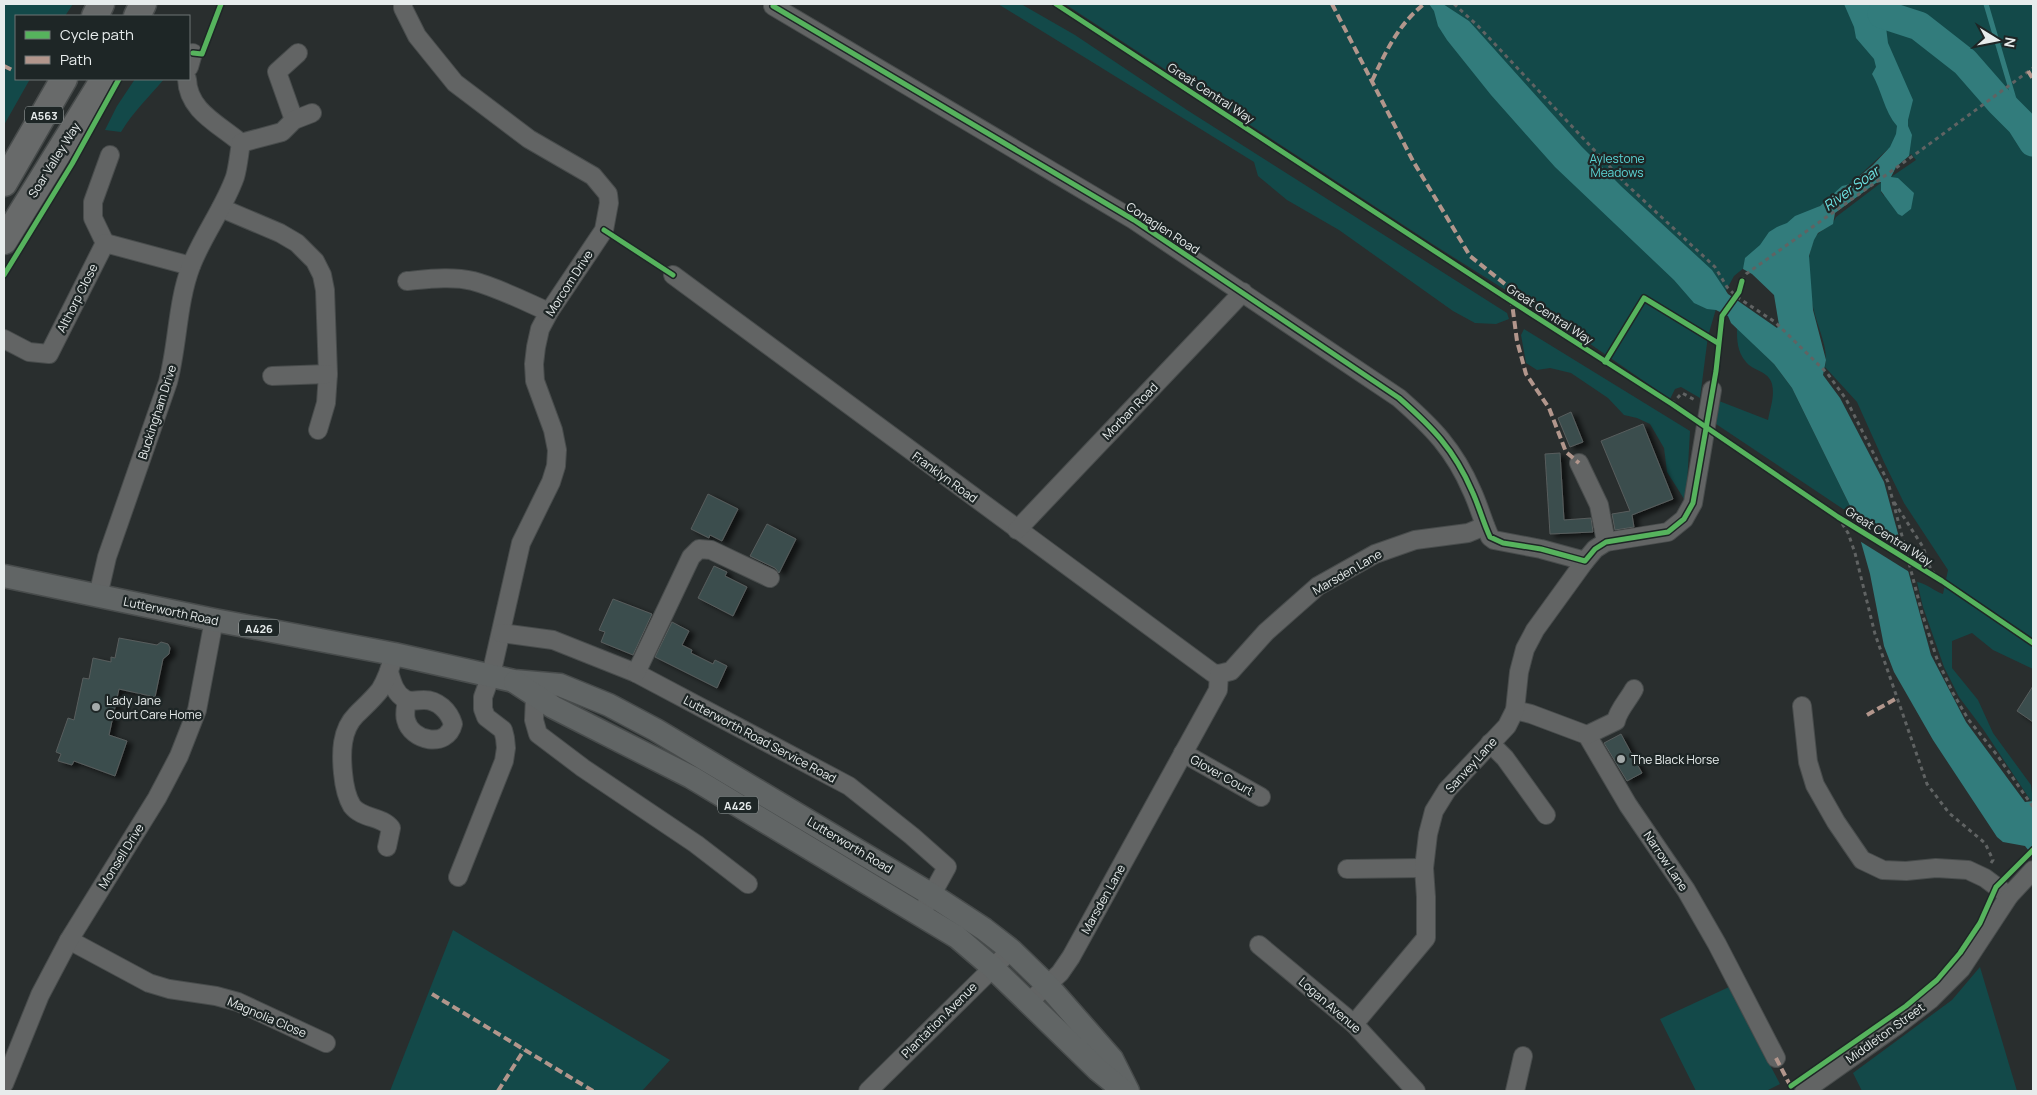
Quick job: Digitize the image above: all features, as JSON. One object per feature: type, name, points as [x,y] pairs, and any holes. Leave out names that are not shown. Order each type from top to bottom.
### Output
[{"type":"highway","name":"A563","points":[[4,183],[63,80]]},
{"type":"highway","name":"Soar Valley Way","points":[[4,241],[103,80]]},
{"type":"main road","name":"Lutterworth Road","points":[[4,576],[214,620],[391,663],[492,675],[514,681],[560,685],[608,705],[656,730],[932,895],[1011,950],[1048,986],[1084,1043],[1121,1090]]},
{"type":"main road","name":"Lutterworth Road","points":[[514,681],[544,701],[690,777],[957,937],[1029,1002],[1084,1043]]},
{"type":"main road","points":[[544,701],[560,685]]},
{"type":"street","name":"Morcom Drive","points":[[402,4],[417,36],[455,83],[529,139],[593,176],[608,194],[609,203],[604,230],[549,312],[540,329],[534,364],[535,381],[553,430],[557,450],[556,466],[551,482],[521,543],[492,675],[483,697],[483,709],[486,717],[502,730],[506,748],[504,761],[458,876]]},
{"type":"street","name":"Conaglen Road","points":[[773,6],[1134,220],[1399,398],[1434,430],[1452,453],[1472,490],[1485,526]]},
{"type":"street","points":[[294,120],[277,72],[298,53]]},
{"type":"street","points":[[187,80],[188,90],[196,107],[241,143],[282,132],[294,120],[312,113]]},
{"type":"street","name":"Buckingham Drive","points":[[98,596],[107,557],[174,361],[179,314],[191,266],[235,176],[241,143]]},
{"type":"street","points":[[110,155],[93,202],[93,218],[105,243],[191,266]]},
{"type":"street","points":[[221,208],[280,233],[297,243],[316,261],[322,275],[325,290],[328,374],[326,403],[318,430]]},
{"type":"street","name":"Althorp Close","points":[[4,339],[29,352],[49,354],[105,243]]},
{"type":"street","name":"Franklyn Road","points":[[673,275],[1017,530],[1213,673],[1219,674]]},
{"type":"street","points":[[407,281],[440,278],[472,281],[500,290],[549,312]]},
{"type":"street","name":"Morban Road","points":[[1017,530],[1243,292]]},
{"type":"street","points":[[272,376],[328,374]]},
{"type":"street","points":[[1485,526],[1490,538],[1494,540],[1549,551],[1585,561],[1595,549],[1606,542],[1668,532],[1684,519],[1693,503],[1712,390]]},
{"type":"street","points":[[1579,463],[1599,505],[1606,542]]},
{"type":"street","name":"Marsden Lane","points":[[1029,1002],[1048,986],[1071,957],[1218,690],[1219,674],[1232,671],[1266,632],[1318,586],[1375,554],[1415,540],[1468,533],[1485,526]]},
{"type":"street","points":[[636,674],[691,557],[700,549],[711,550],[770,578]]},
{"type":"street","name":"Sanvey Lane","points":[[1354,1024],[1426,938],[1424,868],[1428,834],[1434,811],[1447,790],[1507,726],[1515,710],[1519,672],[1525,649],[1535,630],[1585,561]]},
{"type":"street","name":"Monsell Drive","points":[[4,1084],[40,996],[69,940],[157,798],[178,756],[197,710],[214,620]]},
{"type":"street","name":"Lutterworth Road Service Road","points":[[501,634],[553,640],[636,674],[849,786],[912,836],[947,867],[920,915]]},
{"type":"street","points":[[391,663],[396,690],[399,696],[407,700]]},
{"type":"street","points":[[387,847],[391,828],[388,824],[362,814],[353,808],[348,798],[342,762],[346,730],[354,716],[381,689],[391,663]]},
{"type":"street","points":[[1515,710],[1587,735],[1616,721],[1617,714],[1626,704],[1634,689]]},
{"type":"street","points":[[544,701],[534,720],[538,734],[583,768],[696,844],[748,884]]},
{"type":"street","points":[[1802,706],[1808,762],[1815,785],[1836,822],[1862,860],[1883,870],[1944,868],[1968,870],[1985,878],[2009,896]]},
{"type":"street","name":"Narrow Lane","points":[[1587,735],[1628,805],[1686,890],[1776,1058]]},
{"type":"street","points":[[1490,743],[1505,758],[1546,815]]},
{"type":"street","name":"Glover Court","points":[[1183,753],[1261,797]]},
{"type":"street","points":[[1347,869],[1424,868]]},
{"type":"street","name":"Middleton Street","points":[[1804,1091],[1931,999],[1960,969],[2009,896],[2028,876]]},
{"type":"street","name":"Magnolia Close","points":[[69,940],[148,984],[169,990],[216,996],[238,1002],[326,1043]]},
{"type":"street","name":"Logan Avenue","points":[[1259,945],[1354,1024],[1416,1091]]},
{"type":"street","name":"Plantation Avenue","points":[[868,1091],[1011,950]]},
{"type":"street","points":[[1515,1091],[1523,1056]]},
{"type":"path","points":[[1454,4],[1477,25],[1626,184],[1715,267],[1727,287],[1737,297],[1775,322],[1827,373],[1855,414],[1888,482],[1922,613],[1941,667],[1953,693],[1968,719],[2027,796],[2033,808]]},
{"type":"path","points":[[1733,300],[1742,288],[1746,274],[2033,68]]},
{"type":"path","points":[[1742,288],[1752,306]]},
{"type":"path","points":[[1672,404],[1682,393],[1709,409]]},
{"type":"path","points":[[1664,398],[1680,409]]},
{"type":"path","points":[[1891,497],[1923,547],[1931,570],[1942,581]]},
{"type":"path","points":[[1838,517],[1848,533],[1875,634],[1927,784],[1950,813],[1985,843],[1993,860],[1985,878]]},
{"type":"green space","points":[[4,4],[73,4],[66,15],[15,15],[15,80],[29,80],[4,125]]},
{"type":"green space","points":[[998,4],[1021,4],[1075,35],[1187,110],[1507,313],[1509,319],[1496,324],[1475,323],[1453,311],[1339,230],[1287,200],[1258,176],[1254,162]]},
{"type":"green space","name":"Aylestone Meadows","points":[[1065,4],[2033,4],[2033,669],[1993,650],[1972,633],[1952,641],[1952,668],[1978,700],[1993,733],[2031,785],[2033,801],[2031,801],[1983,729],[1959,697],[1944,667],[1923,607],[1917,582],[1943,594],[1948,570],[1904,503],[1857,402],[1825,367],[1826,353],[1811,298],[1808,266],[1815,237],[1831,224],[1836,217],[1882,182],[1881,192],[1884,196],[1891,177],[1916,160],[1911,154],[1909,156],[1909,153],[1888,149],[1850,184],[1844,186],[1734,276],[1716,309],[1708,336],[1700,398],[1681,387],[1675,389],[1670,399],[1580,337],[1434,245]]},
{"type":"green space","points":[[134,80],[163,80],[136,111],[121,132],[105,130],[117,106]]},
{"type":"green space","points":[[1737,328],[1774,364],[1792,388],[1852,510],[1843,509],[1713,422],[1719,401],[1768,420],[1773,398],[1772,384],[1768,376],[1749,365],[1743,358],[1738,346]]},
{"type":"green space","points":[[1524,329],[1690,431],[1686,502],[1667,472],[1664,448],[1650,424],[1624,415],[1608,398],[1571,373],[1550,368],[1537,370],[1526,363],[1521,335]]},
{"type":"green space","points":[[453,930],[670,1060],[642,1091],[390,1091]]},
{"type":"green space","points":[[1980,967],[2017,1091],[1862,1091],[1853,1073],[1952,1000]]},
{"type":"green space","points":[[1729,987],[1780,1084],[1766,1091],[1696,1091],[1660,1019]]},
{"type":"water","name":"River Soar","points":[[1429,4],[1443,4],[1469,21],[1582,147],[1622,187],[1712,270],[1728,294],[1777,328],[1779,325],[1774,295],[1752,274],[1743,269],[1745,258],[1760,245],[1769,232],[1787,223],[1795,216],[1820,206],[1842,186],[1850,184],[1873,165],[1890,147],[1896,134],[1897,126],[1889,114],[1872,74],[1876,67],[1874,59],[1856,38],[1854,27],[1844,4],[1879,4],[1895,11],[1919,26],[1886,27],[1888,43],[1913,100],[1908,120],[1908,126],[1912,135],[1909,156],[1896,167],[1891,177],[1898,178],[1914,193],[1911,209],[1902,216],[1898,214],[1881,191],[1881,182],[1876,183],[1835,213],[1833,224],[1818,233],[1809,256],[1813,310],[1826,360],[1823,375],[1840,398],[1884,482],[1931,655],[1966,722],[2025,802],[2033,801],[2033,856],[2025,846],[2003,842],[1997,837],[1933,740],[1894,672],[1884,646],[1870,574],[1852,510],[1792,388],[1774,364],[1731,323],[1728,316],[1694,303],[1674,280],[1555,167],[1491,95],[1447,40],[1438,26],[1434,11]]},
{"type":"pier","points":[[1849,510],[1903,545],[1911,573],[1858,540]]},
{"type":"building","points":[[1571,412],[1583,442],[1570,447],[1558,418]]},
{"type":"building","points":[[1643,424],[1673,499],[1632,515],[1634,527],[1615,530],[1612,514],[1630,511],[1601,441]]},
{"type":"building","points":[[1560,453],[1564,520],[1591,518],[1593,532],[1550,534],[1545,454]]},
{"type":"building","points":[[708,494],[738,509],[722,541],[710,535],[709,538],[691,529]]},
{"type":"building","points":[[767,524],[796,539],[779,573],[775,568],[750,556]]},
{"type":"building","points":[[714,566],[727,572],[725,576],[747,587],[733,616],[698,598]]},
{"type":"building","points":[[613,599],[652,614],[633,655],[601,642],[605,632],[599,630]]},
{"type":"building","points":[[672,622],[689,631],[682,645],[692,650],[691,653],[713,664],[715,660],[727,666],[717,688],[655,657]]},
{"type":"building","name":"Lady Jane Court Care Home","points":[[119,638],[157,645],[161,642],[168,644],[170,648],[169,654],[163,659],[155,697],[119,689],[109,735],[127,741],[115,776],[74,761],[72,765],[58,761],[61,754],[56,752],[68,718],[74,720],[83,678],[89,679],[93,658],[111,662],[111,657],[115,658]]},
{"type":"building","points":[[2033,686],[2033,722],[2017,711]]},
{"type":"building","name":"The Black Horse","points":[[1621,734],[1642,773],[1627,781],[1604,743]]},
{"type":"waterway","points":[[1986,4],[2021,123]]},
{"type":"waterway","points":[[1882,14],[1919,26],[1965,62],[2021,123],[2033,142]]},
{"type":"marked path","points":[[1332,4],[1413,161],[1470,256],[1510,288],[1517,341],[1526,374],[1549,408],[1566,452],[1579,463]]},
{"type":"marked path","points":[[1372,81],[1400,30],[1424,4]]},
{"type":"marked path","points":[[4,66],[12,70]]},
{"type":"marked path","points":[[2028,71],[2033,79]]},
{"type":"marked path","points":[[1867,715],[1897,698]]},
{"type":"marked path","points":[[432,994],[593,1091]]},
{"type":"marked path","points":[[498,1091],[524,1050]]},
{"type":"marked path","points":[[1776,1058],[1792,1089]]},
{"type":"cycle path","points":[[193,53],[202,54],[221,4]]},
{"type":"cycle path","name":"Great Central Way","points":[[1056,4],[1672,404],[1838,517],[1942,581],[2033,643]]},
{"type":"cycle path","points":[[773,6],[1134,220],[1399,398],[1432,429],[1450,451],[1472,491],[1490,537],[1503,543],[1541,549],[1585,561],[1595,549],[1606,542],[1668,532],[1684,519],[1693,503],[1716,371],[1722,316],[1739,292],[1742,281]]},
{"type":"cycle path","points":[[4,275],[72,164],[118,80]]},
{"type":"cycle path","points":[[604,230],[673,275]]},
{"type":"cycle path","points":[[1605,362],[1644,298],[1718,343]]},
{"type":"cycle path","points":[[1791,1086],[1906,1006],[1937,980],[1960,953],[1980,923],[1996,887],[2033,850]]},
{"type":"place","name":"Lady Jane Court Care Home","points":[[96,707]]},
{"type":"place","name":"The Black Horse","points":[[1621,759]]}]
